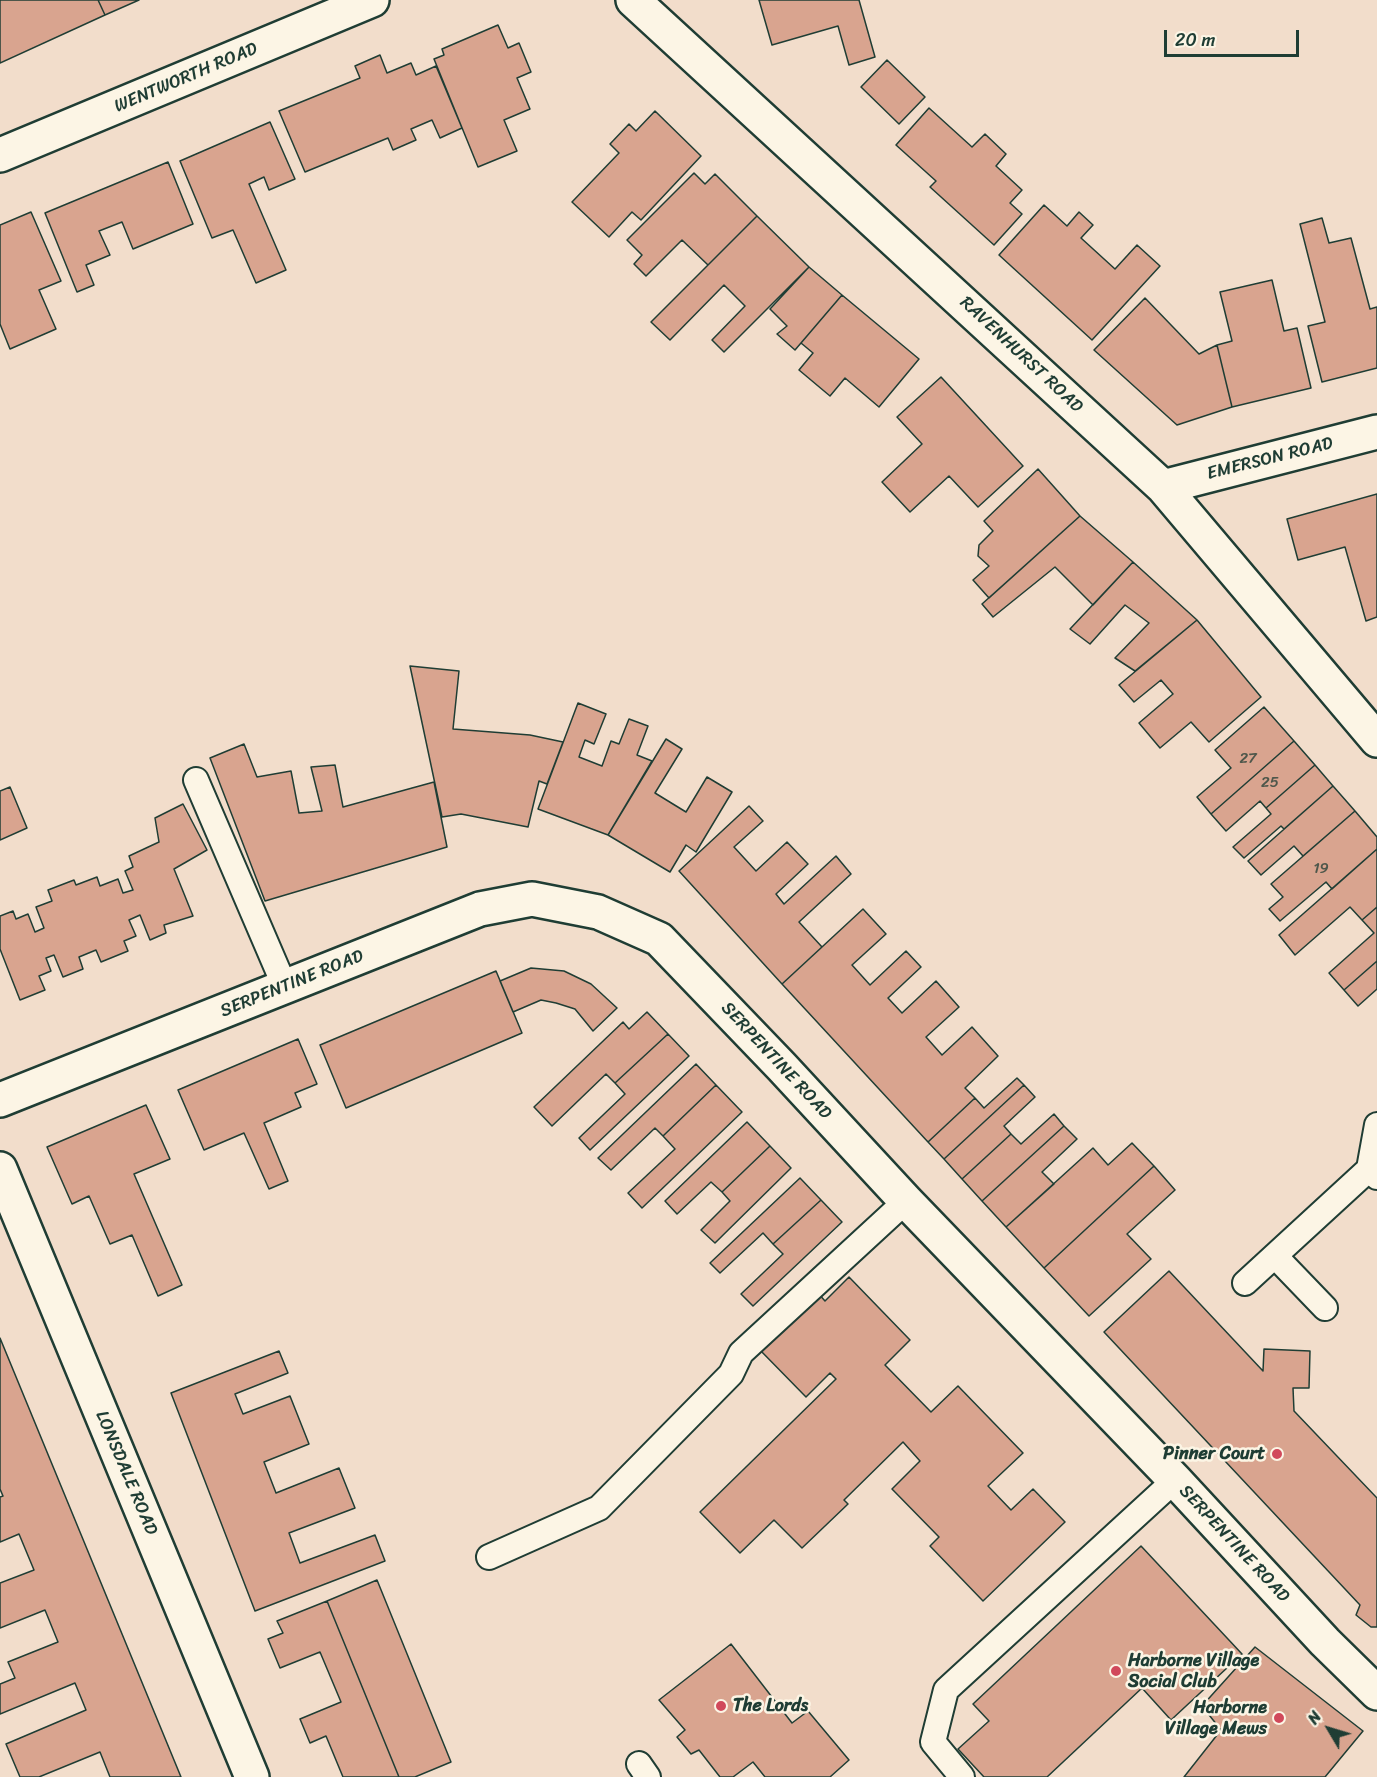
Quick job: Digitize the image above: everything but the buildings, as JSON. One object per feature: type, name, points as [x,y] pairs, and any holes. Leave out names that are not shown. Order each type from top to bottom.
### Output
[{"type":"street","name":"WENTWORTH ROAD","points":[[0,155],[372,0]]},
{"type":"street","name":"RAVENHURST ROAD","points":[[633,0],[1163,487],[1377,740]]},
{"type":"street","name":"EMERSON ROAD","points":[[1163,487],[1377,432]]},
{"type":"street","name":"SERPENTINE ROAD","points":[[0,1100],[480,909],[532,899],[598,912],[659,939],[906,1201],[1175,1480],[1325,1642],[1377,1693]]},
{"type":"street","name":"LONSDALE ROAD","points":[[0,1169],[252,1777]]},
{"type":"lane","points":[[196,780],[285,987]]},
{"type":"lane","points":[[1245,1283],[1373,1173],[1377,1125]]},
{"type":"lane","points":[[489,1557],[599,1508],[731,1374],[741,1353],[906,1201]]},
{"type":"lane","points":[[1275,1256],[1326,1308]]},
{"type":"lane","points":[[962,1777],[933,1742],[946,1690],[1175,1480]]},
{"type":"place","name":"Pinner Court","points":[[1277,1454]]},
{"type":"place","name":"Harborne Village Social Club","points":[[1116,1671]]},
{"type":"place","name":"The Lords","points":[[721,1706]]},
{"type":"place","name":"Harborne Village Mews","points":[[1279,1718]]}]
